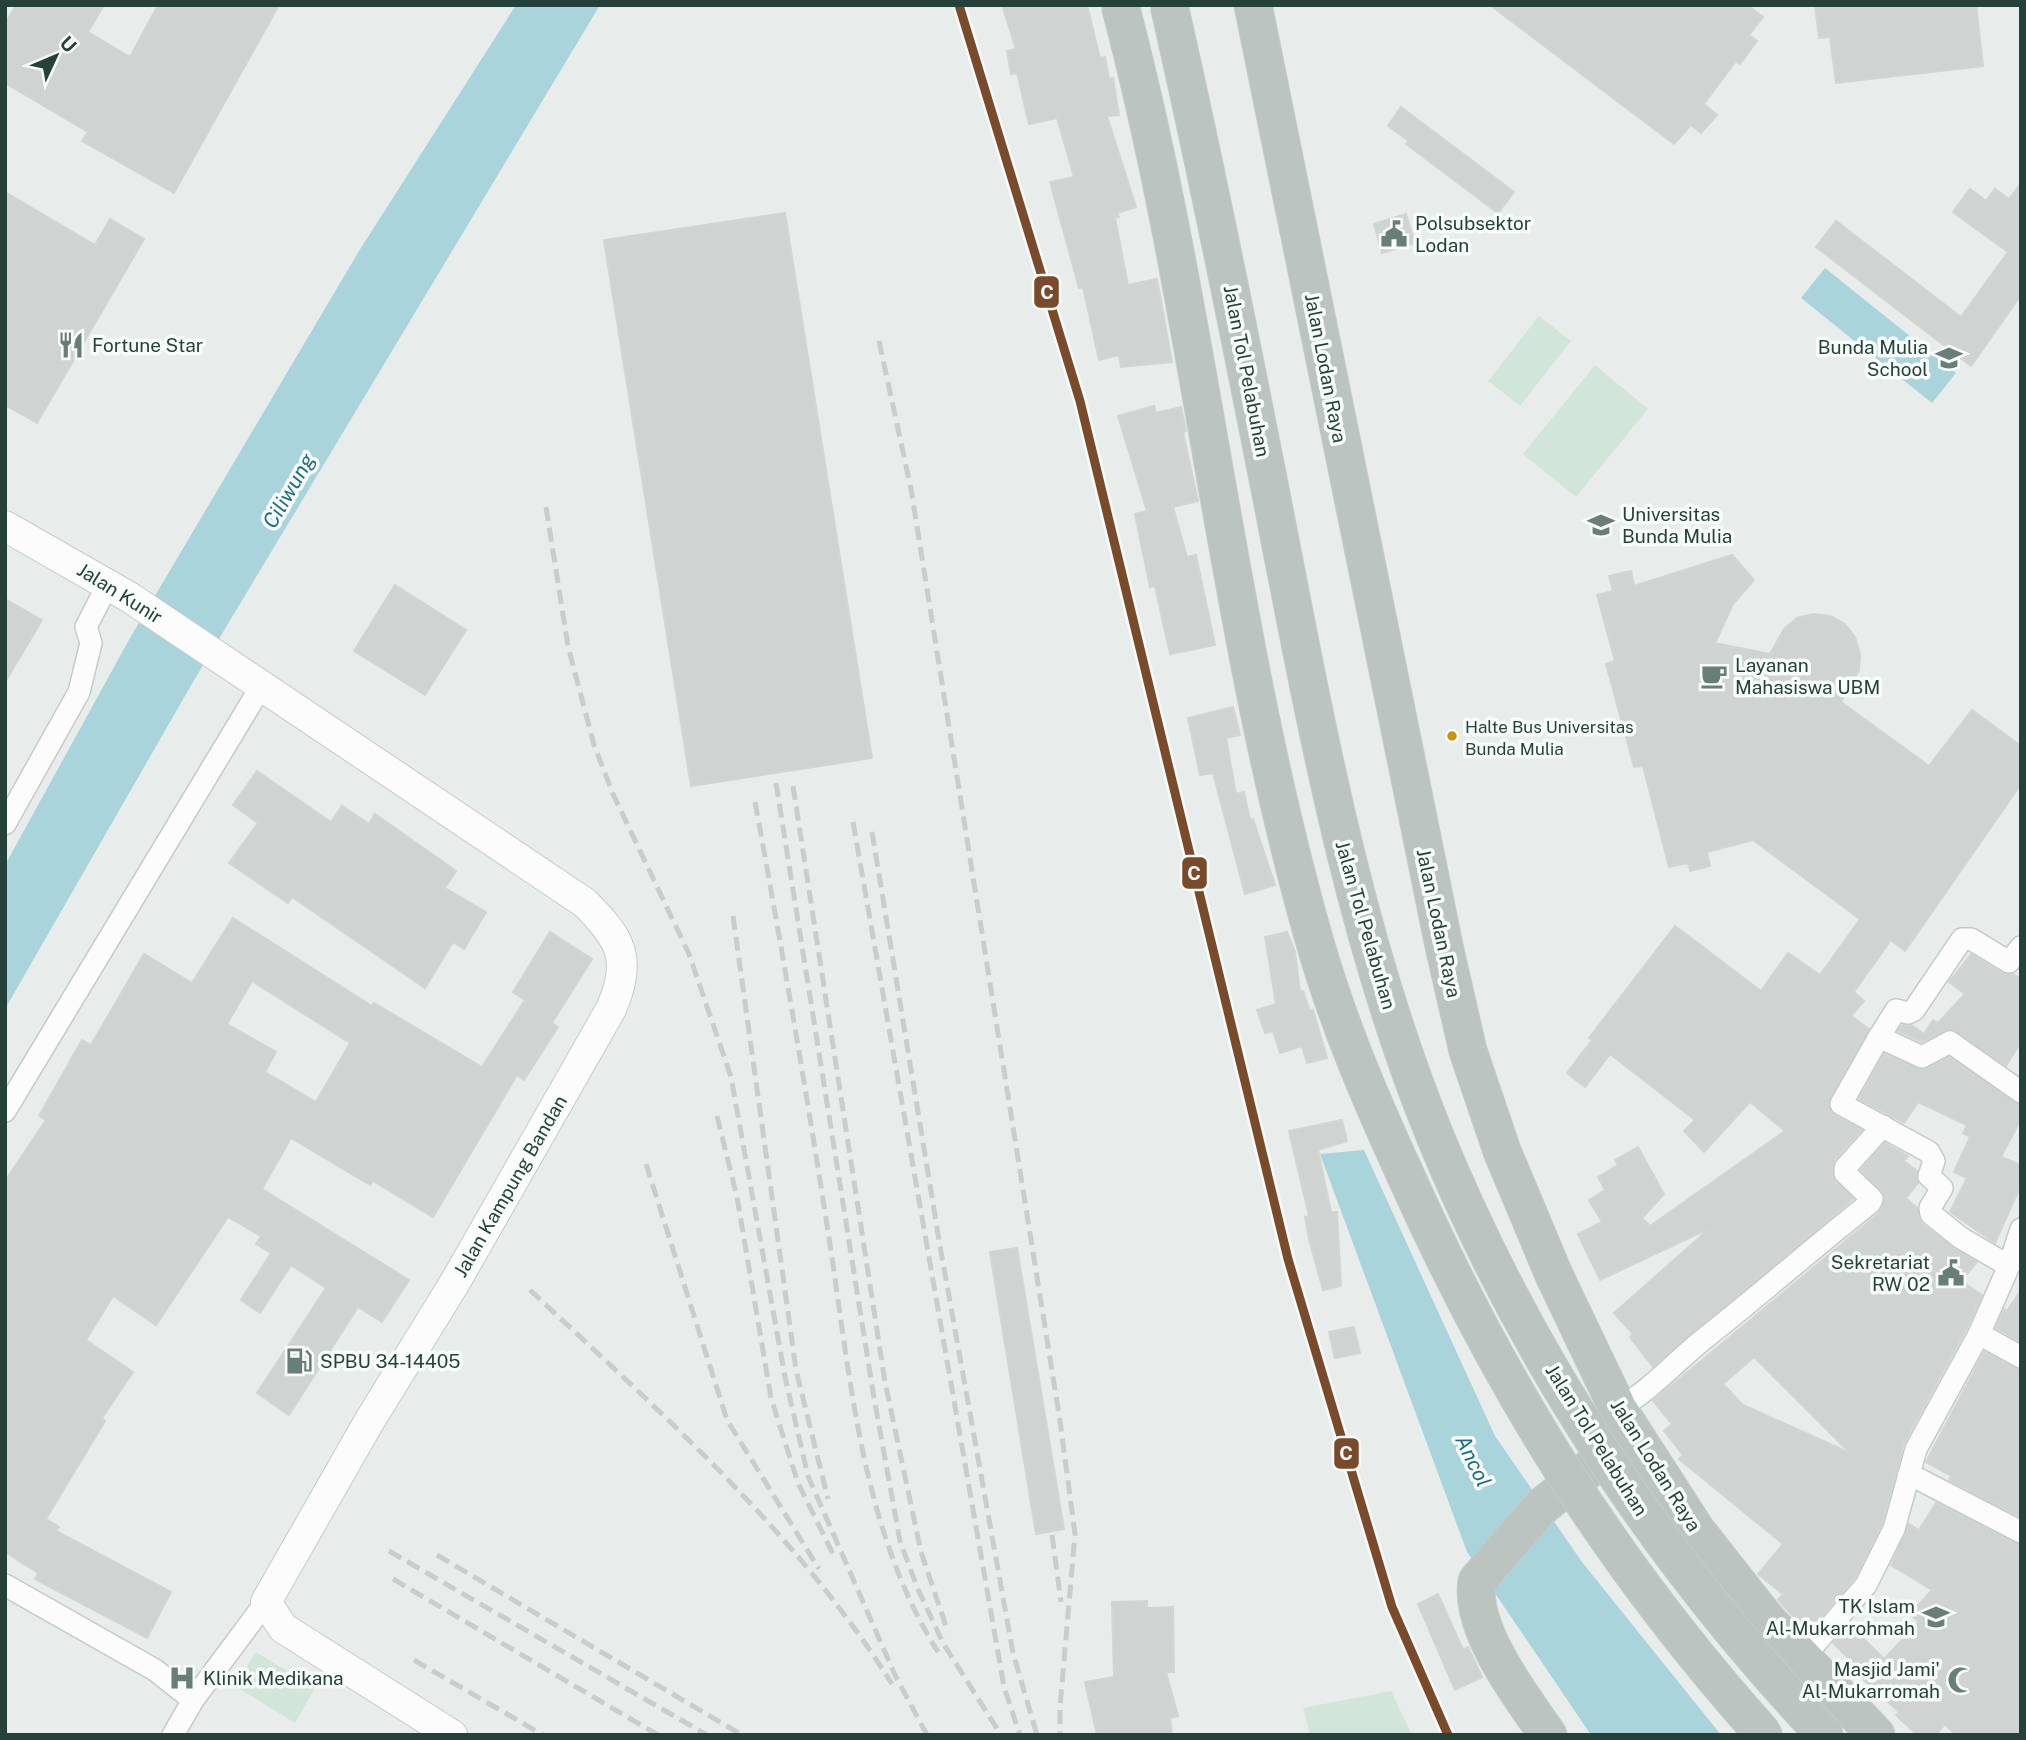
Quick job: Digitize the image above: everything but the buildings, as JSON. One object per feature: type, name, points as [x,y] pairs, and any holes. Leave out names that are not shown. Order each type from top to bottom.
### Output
[{"type":"highway","points":[[1120,5],[1136,67],[1174,249],[1250,670],[1313,934],[1338,1013],[1373,1106],[1441,1256],[1531,1424],[1585,1508],[1671,1626],[1764,1735]]},
{"type":"highway","name":"Jalan Tol Pelabuhan","points":[[1169,5],[1197,122],[1334,808],[1376,968],[1433,1132],[1508,1295],[1610,1469],[1700,1592],[1768,1675],[1825,1735]]},
{"type":"highway","name":"Jalan Lodan Raya","points":[[1253,5],[1376,621],[1468,1051],[1502,1151],[1622,1431],[1766,1619],[1876,1735]]},
{"type":"highway","points":[[1548,1735],[1485,1636],[1477,1612],[1477,1581],[1540,1508],[1622,1431]]},
{"type":"street","name":"Jalan Kunir","points":[[5,526],[119,591],[232,664]]},
{"type":"street","points":[[5,824],[79,691],[91,643],[86,627],[119,591]]},
{"type":"street","name":"Jalan Kampung Bandan","points":[[232,664],[585,903],[605,923],[615,940],[622,961],[622,984],[611,1009],[454,1284],[370,1420],[266,1602]]},
{"type":"street","points":[[5,1111],[262,685]]},
{"type":"street","points":[[2009,1266],[1961,1238],[1931,1214],[1930,1208],[1942,1188],[1929,1176],[1933,1156],[1841,1104],[1896,1010],[1908,1013],[1914,1010],[1962,939],[1971,939],[2009,962],[2021,947]]},
{"type":"street","points":[[1880,1037],[1922,1057],[1950,1042],[2021,1092]]},
{"type":"street","points":[[1622,1431],[1633,1400],[1761,1296],[1819,1242],[1870,1203],[1872,1199],[1845,1173],[1845,1168],[1883,1126]]},
{"type":"street","points":[[1802,1659],[1866,1585],[1894,1529],[1916,1449],[1979,1334],[2009,1266],[2021,1229]]},
{"type":"street","points":[[1979,1334],[2021,1357]]},
{"type":"street","points":[[1909,1475],[2021,1532]]},
{"type":"street","points":[[5,1586],[155,1670],[193,1700]]},
{"type":"street","points":[[173,1735],[193,1700],[266,1602],[283,1628],[452,1735]]},
{"type":"green space","points":[[1539,316],[1571,341],[1520,406],[1488,381]]},
{"type":"green space","points":[[1595,365],[1648,409],[1576,497],[1523,454]]},
{"type":"green space","points":[[256,1652],[315,1688],[295,1723],[235,1686]]},
{"type":"green space","points":[[1391,1691],[1412,1735],[1310,1735],[1303,1708]]},
{"type":"water","name":"Ciliwung","points":[[516,5],[600,5],[193,682],[5,1009],[5,865],[130,638],[359,251]]},
{"type":"water","points":[[1825,268],[1956,373],[1932,403],[1801,298]]},
{"type":"water","name":"Ancol","points":[[1364,1150],[1495,1436],[1582,1562],[1721,1735],[1591,1735],[1467,1552],[1320,1154]]},
{"type":"railway","points":[[879,341],[911,489],[1060,1421],[1075,1534],[1060,1735]]},
{"type":"railway","points":[[546,507],[568,646],[594,745],[613,794],[689,954],[731,1077],[785,1377],[808,1476],[895,1675],[927,1735]]},
{"type":"railway","points":[[776,783],[874,1398],[900,1541],[917,1587],[943,1643],[1001,1735]]},
{"type":"railway","points":[[793,786],[885,1382],[921,1552],[948,1632]]},
{"type":"railway","points":[[755,802],[862,1445],[874,1499],[891,1552],[911,1603],[938,1652]]},
{"type":"railway","points":[[853,822],[1004,1687],[1020,1735]]},
{"type":"railway","points":[[872,832],[940,1246],[1013,1653],[1037,1735]]},
{"type":"railway","points":[[733,916],[796,1370],[828,1499]]},
{"type":"railway","points":[[717,1116],[737,1197],[771,1398],[798,1483],[833,1554]]},
{"type":"railway","points":[[646,1164],[727,1420],[819,1569]]},
{"type":"railway","points":[[530,1290],[677,1428],[770,1525],[814,1575],[855,1628],[892,1684]]},
{"type":"railway","points":[[1052,1535],[1061,1602]]},
{"type":"railway","points":[[389,1551],[707,1735]]},
{"type":"railway","points":[[437,1555],[742,1735]]},
{"type":"railway","points":[[393,1579],[658,1735]]},
{"type":"railway","points":[[414,1660],[543,1735]]},
{"type":"transit line","name":"C","points":[[959,5],[1080,401],[1288,1259],[1392,1607],[1448,1735]]},
{"type":"place","name":"Polsubsektor Lodan","points":[[1394,234]]},
{"type":"place","name":"Fortune Star","points":[[71,345]]},
{"type":"place","name":"Bunda Mulia School","points":[[1949,358]]},
{"type":"place","name":"Universitas Bunda Mulia","points":[[1601,525]]},
{"type":"place","name":"Layanan Mahasiswa UBM","points":[[1714,676]]},
{"type":"place","name":"Halte Bus Universitas Bunda Mulia","points":[[1452,736]]},
{"type":"place","name":"Sekretariat RW 02","points":[[1951,1273]]},
{"type":"place","name":"SPBU 34-14405","points":[[299,1361]]},
{"type":"place","name":"TK Islam Al-Mukarrohmah","points":[[1936,1617]]},
{"type":"place","name":"Klinik Medikana","points":[[182,1678]]},
{"type":"place","name":"Masjid Jami' Al-Mukarromah","points":[[1961,1680]]}]
